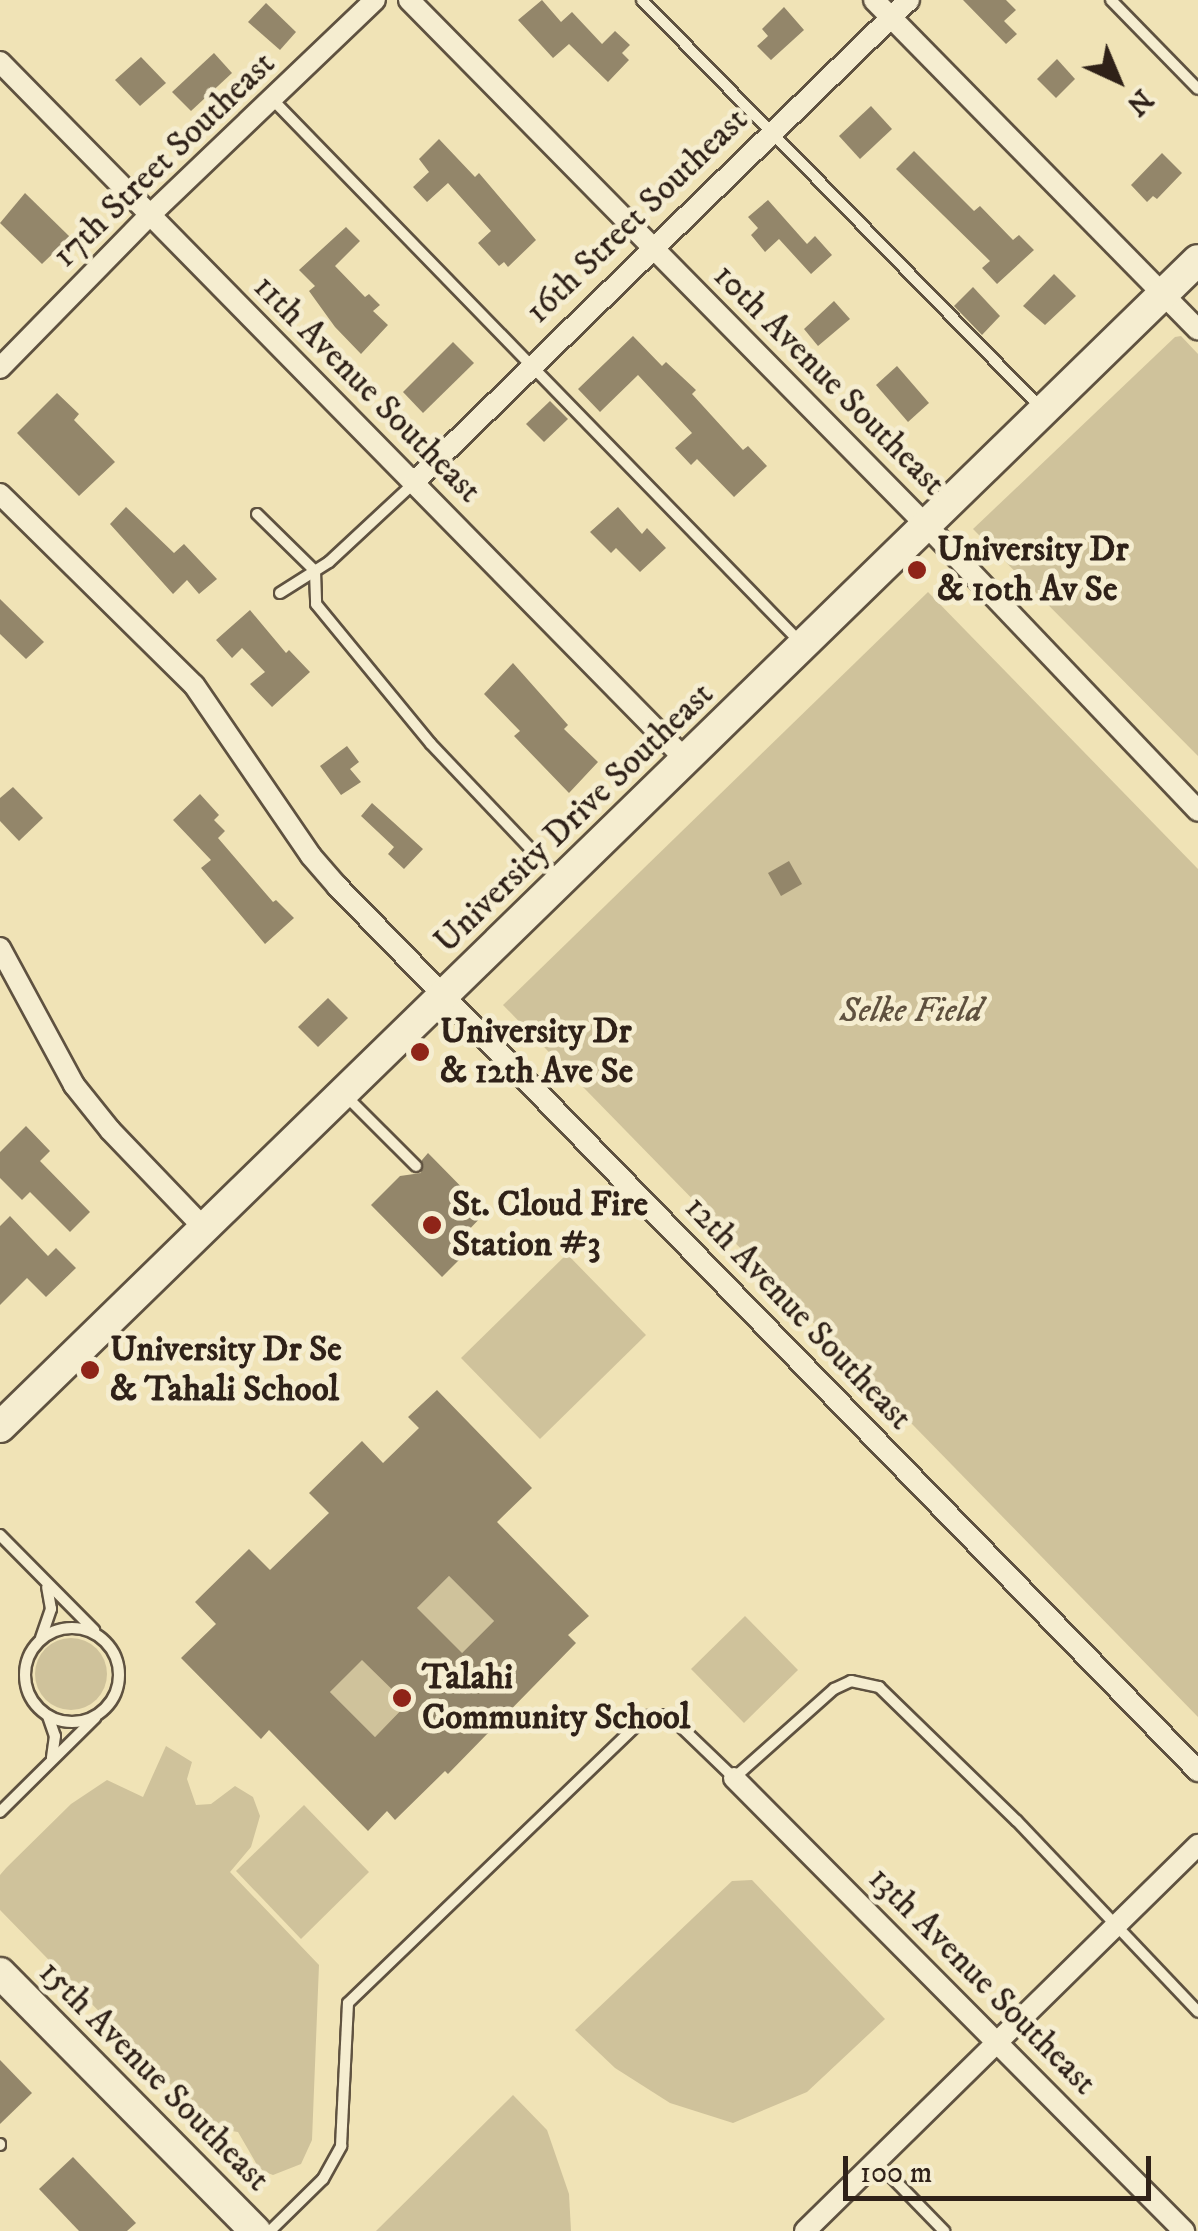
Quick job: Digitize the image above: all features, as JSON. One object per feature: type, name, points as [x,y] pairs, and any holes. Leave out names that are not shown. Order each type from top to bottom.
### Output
[{"type":"street","name":"17th Street Southeast","points":[[0,368],[150,215],[375,0]]},
{"type":"street","name":"10th Avenue Southeast","points":[[408,0],[1196,804]]},
{"type":"street","points":[[874,0],[1198,330]]},
{"type":"street","name":"16th Street Southeast","points":[[414,482],[769,132],[909,0]]},
{"type":"street","name":"11th Avenue Southeast","points":[[0,62],[687,761]]},
{"type":"street","name":"University Drive Southeast","points":[[0,1427],[1198,260]]},
{"type":"street","name":"12th Avenue Southeast","points":[[0,494],[194,685],[311,856],[1198,1771]]},
{"type":"street","points":[[0,948],[74,1085],[110,1130],[205,1230]]},
{"type":"street","name":"13th Avenue Southeast","points":[[734,1778],[1184,2231]]},
{"type":"street","points":[[805,2231],[1198,1844]]},
{"type":"street","name":"15th Avenue Southeast","points":[[2,1979],[255,2231]]},
{"type":"lane","points":[[642,0],[1043,410]]},
{"type":"lane","points":[[1110,0],[1198,90]]},
{"type":"lane","points":[[272,99],[804,647]]},
{"type":"lane","points":[[280,594],[315,571],[414,482]]},
{"type":"lane","points":[[257,514],[315,571],[316,604],[430,744],[562,882]]},
{"type":"lane","points":[[344,1094],[416,1166]]},
{"type":"lane","points":[[0,1536],[102,1637],[119,1668],[117,1691],[103,1711],[0,1812]]},
{"type":"lane","points":[[45,1581],[51,1609],[41,1638],[26,1661],[24,1674],[31,1698],[47,1716],[55,1736],[50,1762]]},
{"type":"lane","points":[[41,1638],[66,1627],[79,1627],[102,1637]]},
{"type":"lane","points":[[270,2231],[336,2162],[344,2129],[348,2003],[646,1716],[662,1715],[680,1724],[734,1778],[834,1689],[865,1681],[892,1696],[1198,2012]]},
{"type":"lane","points":[[47,1716],[82,1721],[103,1711]]},
{"type":"lane","points":[[876,2161],[944,2231]]},
{"type":"green space","points":[[1181,336],[1198,354],[1198,756],[973,529],[1175,337]]},
{"type":"green space","name":"Selke Field","points":[[928,592],[1198,869],[1198,1717],[503,1005]]},
{"type":"green space","points":[[567,1254],[646,1335],[540,1439],[461,1358]]},
{"type":"green space","points":[[449,1576],[494,1621],[460,1655],[414,1611]]},
{"type":"green space","points":[[745,1616],[798,1670],[744,1723],[691,1669]]},
{"type":"green space","points":[[71,1638],[85,1640],[97,1648],[105,1660],[105,1688],[97,1700],[85,1708],[71,1710],[57,1708],[45,1700],[37,1688],[35,1674],[37,1660],[45,1648],[57,1640]]},
{"type":"green space","points":[[364,1657],[409,1702],[375,1737],[330,1692]]},
{"type":"green space","points":[[166,1746],[192,1762],[187,1779],[196,1805],[211,1804],[235,1786],[253,1797],[260,1816],[251,1847],[230,1872],[319,1965],[312,2140],[301,2164],[273,2175],[260,2170],[238,2132],[213,2128],[0,1910],[0,1875],[6,1868],[71,1804],[107,1780],[143,1797]]},
{"type":"green space","points":[[304,1805],[369,1872],[301,1939],[236,1871]]},
{"type":"green space","points":[[752,1880],[885,2019],[807,2092],[733,2123],[670,2103],[615,2068],[575,2030],[732,1881]]},
{"type":"green space","points":[[513,2095],[547,2130],[569,2194],[571,2231],[376,2231]]},
{"type":"building","points":[[542,0],[561,22],[572,12],[602,44],[615,31],[630,45],[622,53],[629,60],[608,82],[569,44],[553,58],[518,20]]},
{"type":"building","points":[[963,0],[1006,0],[1016,10],[1004,21],[1017,34],[1006,44]]},
{"type":"building","points":[[266,3],[296,32],[280,50],[248,22]]},
{"type":"building","points":[[784,7],[804,30],[771,60],[757,46],[768,36],[762,29]]},
{"type":"building","points":[[214,53],[232,73],[191,111],[172,92]]},
{"type":"building","points":[[141,57],[166,83],[140,106],[115,80]]},
{"type":"building","points":[[1057,59],[1075,79],[1056,98],[1037,79]]},
{"type":"building","points":[[871,106],[892,129],[860,159],[839,136]]},
{"type":"building","points":[[439,139],[475,177],[479,173],[536,240],[508,267],[504,262],[499,266],[478,243],[491,231],[448,183],[427,202],[413,187],[429,172],[419,159]]},
{"type":"building","points":[[914,151],[974,211],[980,206],[1013,240],[1019,235],[1034,250],[997,284],[982,268],[990,261],[896,169]]},
{"type":"building","points":[[1162,153],[1182,173],[1157,199],[1153,196],[1147,202],[1131,185]]},
{"type":"building","points":[[25,193],[70,237],[42,264],[0,223]]},
{"type":"building","points":[[768,200],[807,244],[815,236],[832,255],[811,274],[779,239],[765,252],[751,235],[758,228],[748,217]]},
{"type":"building","points":[[346,227],[360,241],[335,266],[365,297],[369,294],[380,305],[373,311],[388,325],[361,354],[335,327],[309,291],[315,286],[299,270]]},
{"type":"building","points":[[1054,274],[1076,296],[1045,325],[1023,306]]},
{"type":"building","points":[[973,287],[1000,316],[982,335],[954,306]]},
{"type":"building","points":[[834,301],[850,319],[818,346],[804,329]]},
{"type":"building","points":[[633,336],[662,366],[666,362],[696,390],[692,394],[743,450],[748,446],[767,466],[734,497],[697,459],[691,465],[675,448],[692,433],[638,375],[600,412],[578,389]]},
{"type":"building","points":[[453,342],[474,363],[423,413],[403,392]]},
{"type":"building","points":[[897,366],[929,403],[908,422],[876,385]]},
{"type":"building","points":[[57,393],[79,414],[74,420],[115,462],[79,496],[17,433]]},
{"type":"building","points":[[550,401],[568,419],[544,442],[526,424]]},
{"type":"building","points":[[126,507],[174,553],[184,544],[217,579],[199,594],[187,580],[173,594],[110,524]]},
{"type":"building","points":[[618,507],[642,534],[647,528],[666,548],[640,572],[616,548],[611,553],[590,532]]},
{"type":"building","points":[[0,599],[44,642],[26,659],[0,634]]},
{"type":"building","points":[[250,610],[286,653],[289,650],[310,672],[272,707],[250,684],[265,672],[242,648],[232,658],[216,640]]},
{"type":"building","points":[[513,663],[568,725],[564,729],[598,762],[569,793],[514,736],[520,731],[484,694]]},
{"type":"building","points":[[347,746],[359,762],[350,769],[361,782],[341,795],[320,766]]},
{"type":"building","points":[[13,787],[43,818],[19,841],[0,821],[0,798]]},
{"type":"building","points":[[200,794],[219,815],[214,820],[225,831],[218,838],[273,902],[276,900],[294,918],[265,944],[201,868],[211,860],[173,820]]},
{"type":"building","points":[[372,803],[423,849],[404,869],[388,854],[394,847],[361,816]]},
{"type":"building","points":[[789,861],[802,884],[781,896],[768,873]]},
{"type":"building","points":[[328,998],[348,1018],[318,1047],[298,1027]]},
{"type":"building","points":[[26,1126],[50,1151],[40,1161],[90,1212],[70,1232],[30,1192],[22,1200],[0,1178],[0,1152]]},
{"type":"building","name":"St. Cloud Fire Station #3","points":[[428,1153],[486,1212],[461,1238],[471,1248],[442,1277],[371,1205],[400,1176],[421,1173],[422,1160]]},
{"type":"building","points":[[10,1216],[48,1256],[56,1248],[76,1268],[46,1297],[27,1278],[0,1305],[0,1226]]},
{"type":"building","name":"Talahi Community School","points":[[437,1390],[532,1488],[497,1522],[589,1616],[568,1635],[576,1643],[448,1774],[445,1771],[395,1820],[387,1811],[368,1831],[269,1730],[261,1739],[181,1658],[216,1624],[195,1602],[249,1549],[270,1570],[329,1513],[309,1493],[362,1441],[383,1463],[419,1428],[408,1417]],"holes":[[[449,1576],[494,1621],[462,1653],[417,1608]],[[362,1660],[407,1704],[375,1737],[330,1692]]]},
{"type":"building","points":[[0,2060],[32,2093],[0,2124]]},
{"type":"building","points":[[73,2157],[136,2223],[127,2231],[79,2231],[39,2189]]},
{"type":"place","name":"University Dr & 10th Av Se","points":[[917,570]]},
{"type":"place","name":"University Dr & 12th Ave Se","points":[[420,1052]]},
{"type":"place","name":"St. Cloud Fire Station #3","points":[[432,1225]]},
{"type":"place","name":"University Dr Se & Tahali School","points":[[90,1370]]},
{"type":"place","name":"Talahi Community School","points":[[402,1698]]}]
